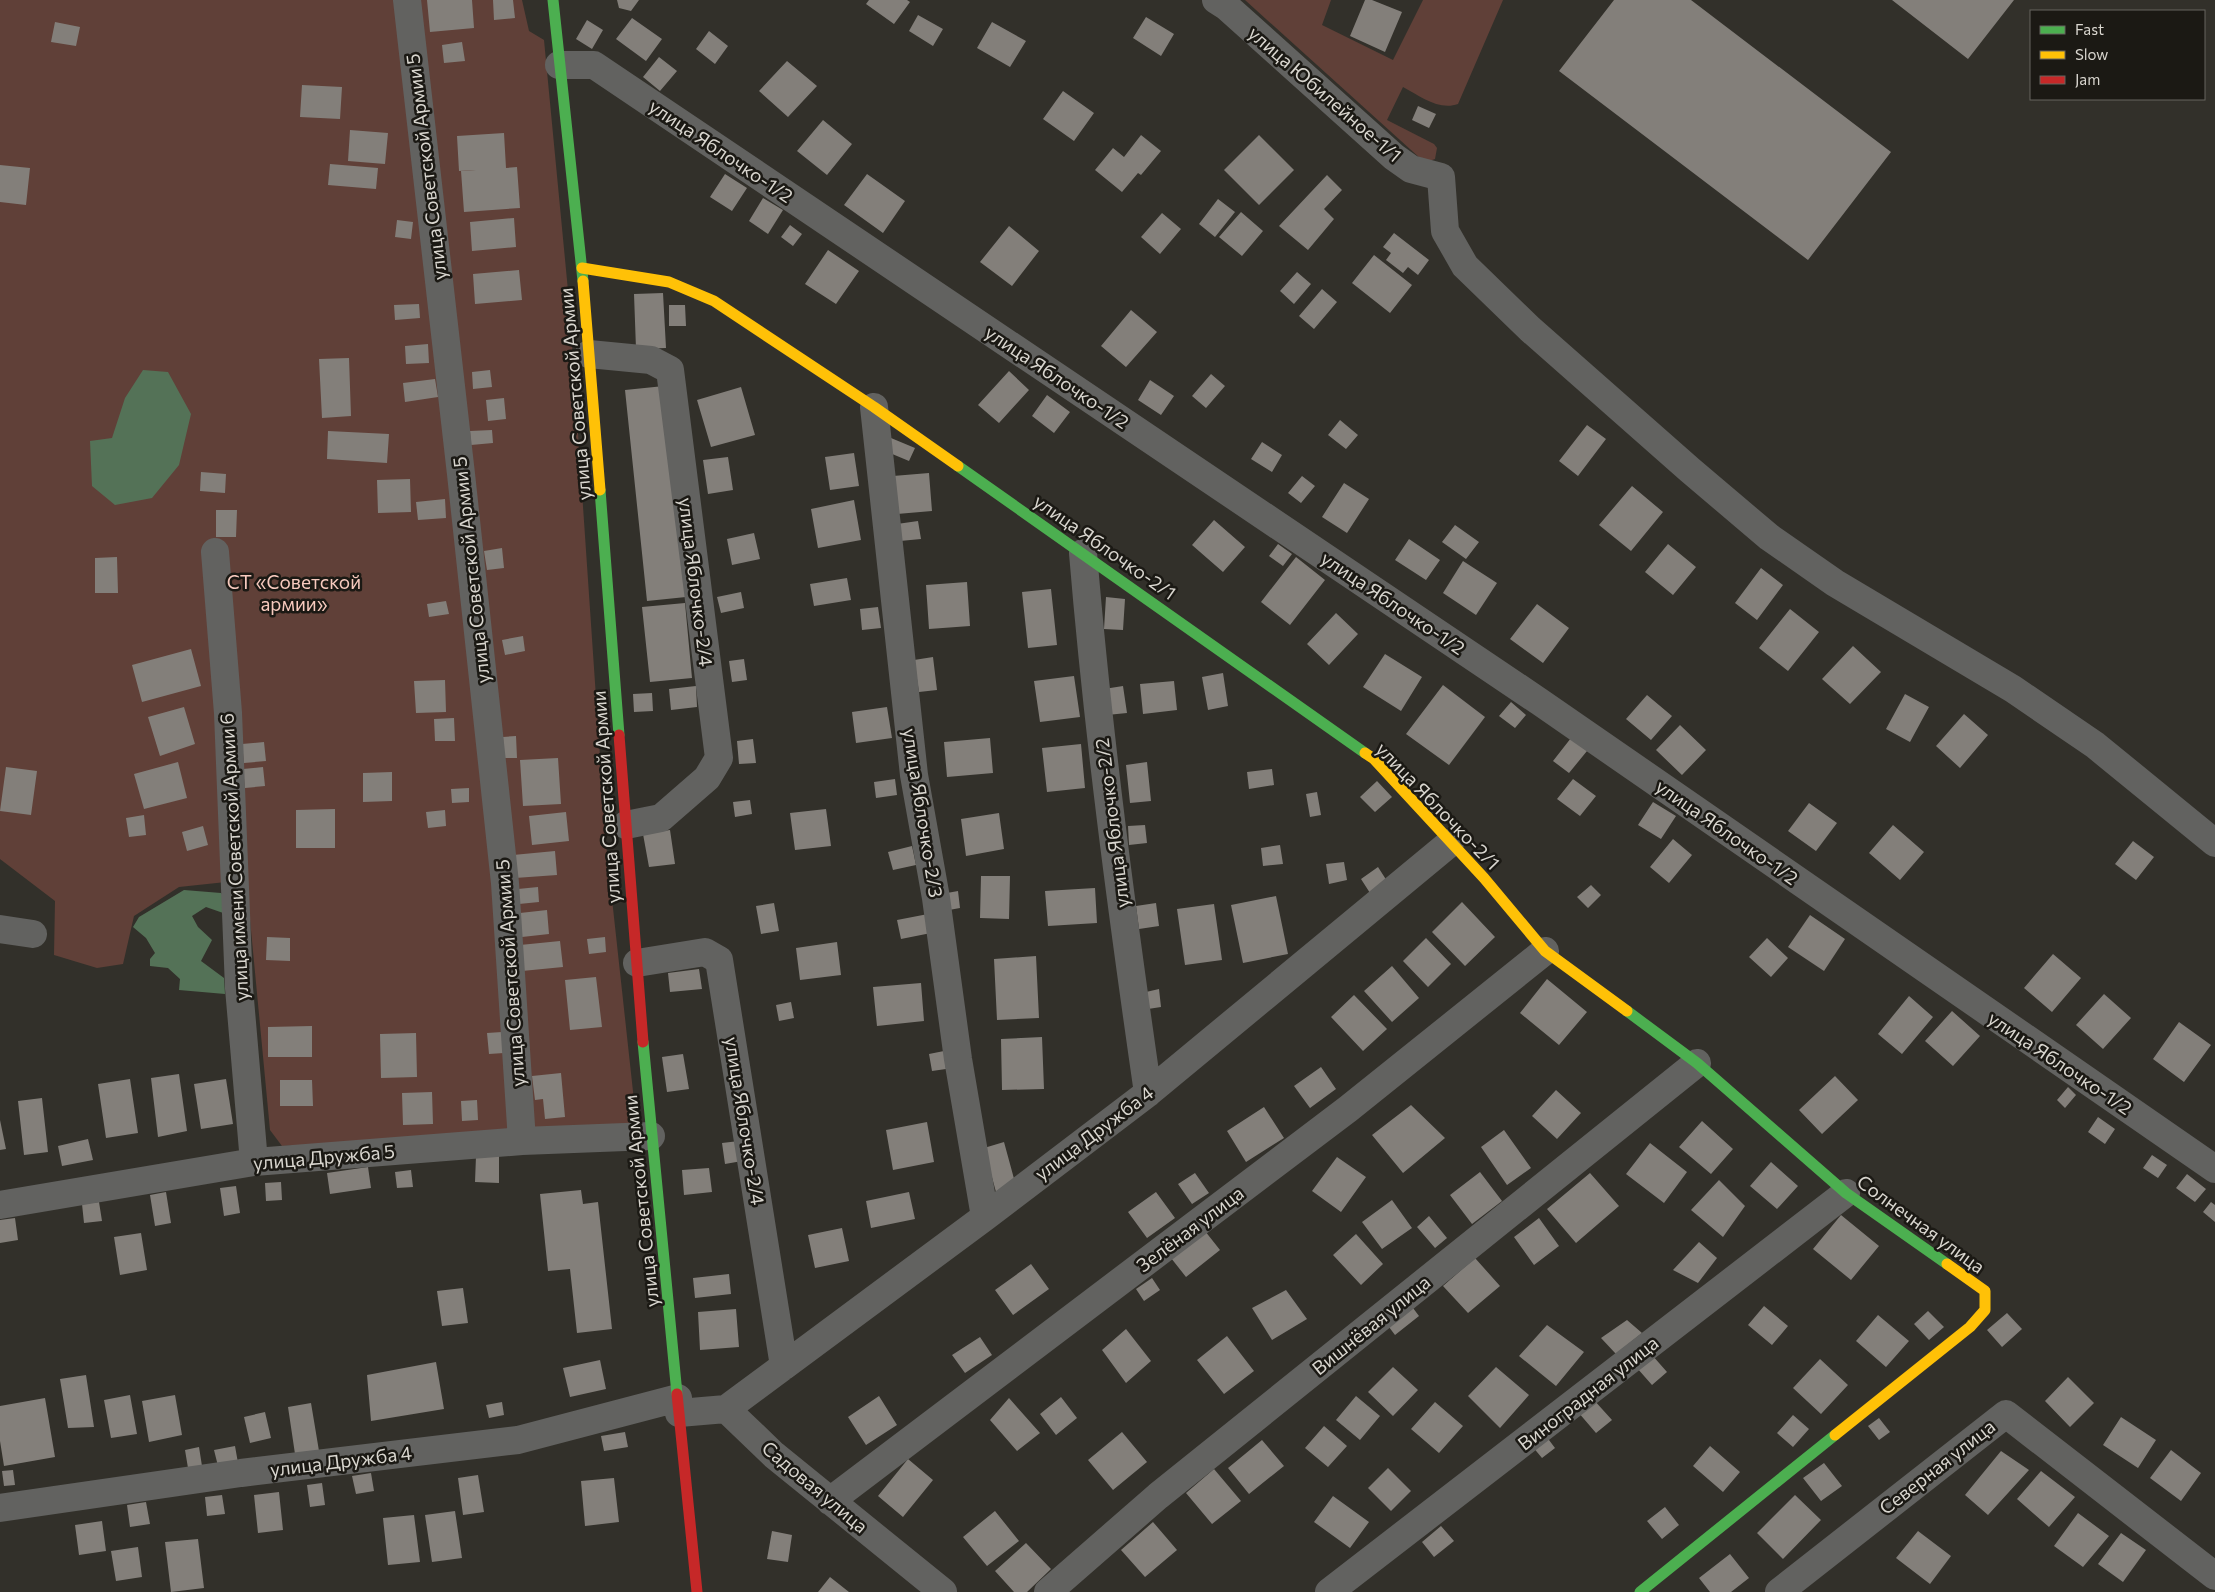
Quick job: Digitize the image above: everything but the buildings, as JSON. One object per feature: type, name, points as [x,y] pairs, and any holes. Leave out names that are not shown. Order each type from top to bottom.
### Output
[{"type":"street","name":"улица Советской Армии 5","points":[[407,0],[505,883],[522,1141]]},
{"type":"street","name":"улица Советской Армии","points":[[553,0],[582,268],[651,1136],[697,1592]]},
{"type":"street","name":"улица Юбилейное-1/1","points":[[1216,0],[1227,7],[1324,92],[1394,157],[1411,169],[1441,178],[1445,231],[1465,266],[1530,329],[1769,537],[1835,583],[2013,689],[2095,745],[2215,843]]},
{"type":"street","name":"улица Яблочко-1/2","points":[[559,65],[594,65],[1540,702],[2215,1169]]},
{"type":"street","name":"улица Яблочко-2/1","points":[[582,268],[669,282],[714,301],[874,407],[1374,759],[1484,878],[1544,951]]},
{"type":"street","name":"улица Яблочко-2/4","points":[[589,354],[651,360],[670,370],[719,758],[707,778],[661,818],[626,825]]},
{"type":"street","name":"улица Яблочко-2/3","points":[[874,407],[914,775],[936,898],[958,1059],[985,1217]]},
{"type":"street","name":"улица имени Советской Армии 6","points":[[215,552],[228,712],[240,988],[254,1162]]},
{"type":"street","name":"улица Яблочко-2/2","points":[[1083,553],[1092,656],[1117,877],[1148,1093]]},
{"type":"street","name":"улица Дружба 4","points":[[726,1408],[985,1217],[1148,1093],[1450,843]]},
{"type":"street","points":[[0,929],[33,934]]},
{"type":"street","name":"Солнечная улица","points":[[1544,951],[1697,1063],[1846,1193],[1985,1291],[1985,1310],[1970,1327],[1640,1592]]},
{"type":"street","name":"Зелёная улица","points":[[830,1501],[1348,1109],[1544,951]]},
{"type":"street","name":"улица Яблочко-2/4","points":[[637,963],[705,952],[719,960],[784,1366]]},
{"type":"street","name":"Вишнёвая улица","points":[[1048,1592],[1158,1496],[1697,1063]]},
{"type":"street","name":"улица Дружба 5","points":[[0,1205],[254,1162],[522,1141],[651,1136]]},
{"type":"street","name":"Виноградная улица","points":[[1330,1592],[1846,1193]]},
{"type":"street","name":"улица Дружба 4","points":[[0,1508],[241,1473],[518,1440],[678,1406]]},
{"type":"street","points":[[678,1406],[726,1408]]},
{"type":"street","name":"Садовая улица","points":[[726,1408],[774,1455],[943,1592]]},
{"type":"street","name":"Северная улица","points":[[1779,1592],[2006,1414],[2215,1576]]},
{"type":"green space","name":"СТ «Советской армии»","points":[[0,0],[522,0],[529,31],[544,40],[569,301],[606,844],[637,1128],[282,1146],[270,1130],[247,888],[226,882],[179,887],[134,916],[123,964],[97,968],[54,955],[55,901],[0,859]]},
{"type":"green space","points":[[1245,0],[1331,0],[1322,25],[1393,60],[1423,0],[1503,0],[1458,104],[1444,106],[1437,104],[1403,87],[1387,120],[1434,144],[1437,148],[1435,159],[1429,161],[1421,159]]},
{"type":"shaded area","points":[[143,370],[168,372],[191,414],[179,465],[152,498],[115,505],[92,486],[90,441],[112,438],[125,398]]},
{"type":"shaded area","points":[[184,890],[221,893],[228,903],[226,914],[206,907],[192,916],[198,927],[212,940],[201,961],[224,978],[225,994],[179,990],[180,979],[168,968],[150,966],[150,959],[155,953],[146,938],[133,927],[139,917]]},
{"type":"traffic: fast","points":[[553,0],[583,281]]},
{"type":"traffic: fast","points":[[958,466],[1365,753]]},
{"type":"traffic: fast","points":[[600,490],[619,735]]},
{"type":"traffic: fast","points":[[1627,1011],[1697,1063],[1846,1193],[1947,1264]]},
{"type":"traffic: fast","points":[[643,1042],[677,1394]]},
{"type":"traffic: fast","points":[[1640,1592],[1835,1435]]},
{"type":"traffic: slow","points":[[582,268],[669,282],[714,301],[874,407],[958,466]]},
{"type":"traffic: slow","points":[[583,281],[600,490]]},
{"type":"traffic: slow","points":[[1365,753],[1374,759],[1484,878],[1545,951],[1627,1011]]},
{"type":"traffic: slow","points":[[1835,1435],[1970,1327],[1985,1310],[1985,1291],[1947,1264]]},
{"type":"traffic: jam","points":[[619,735],[643,1042]]},
{"type":"traffic: jam","points":[[677,1394],[697,1592]]}]
